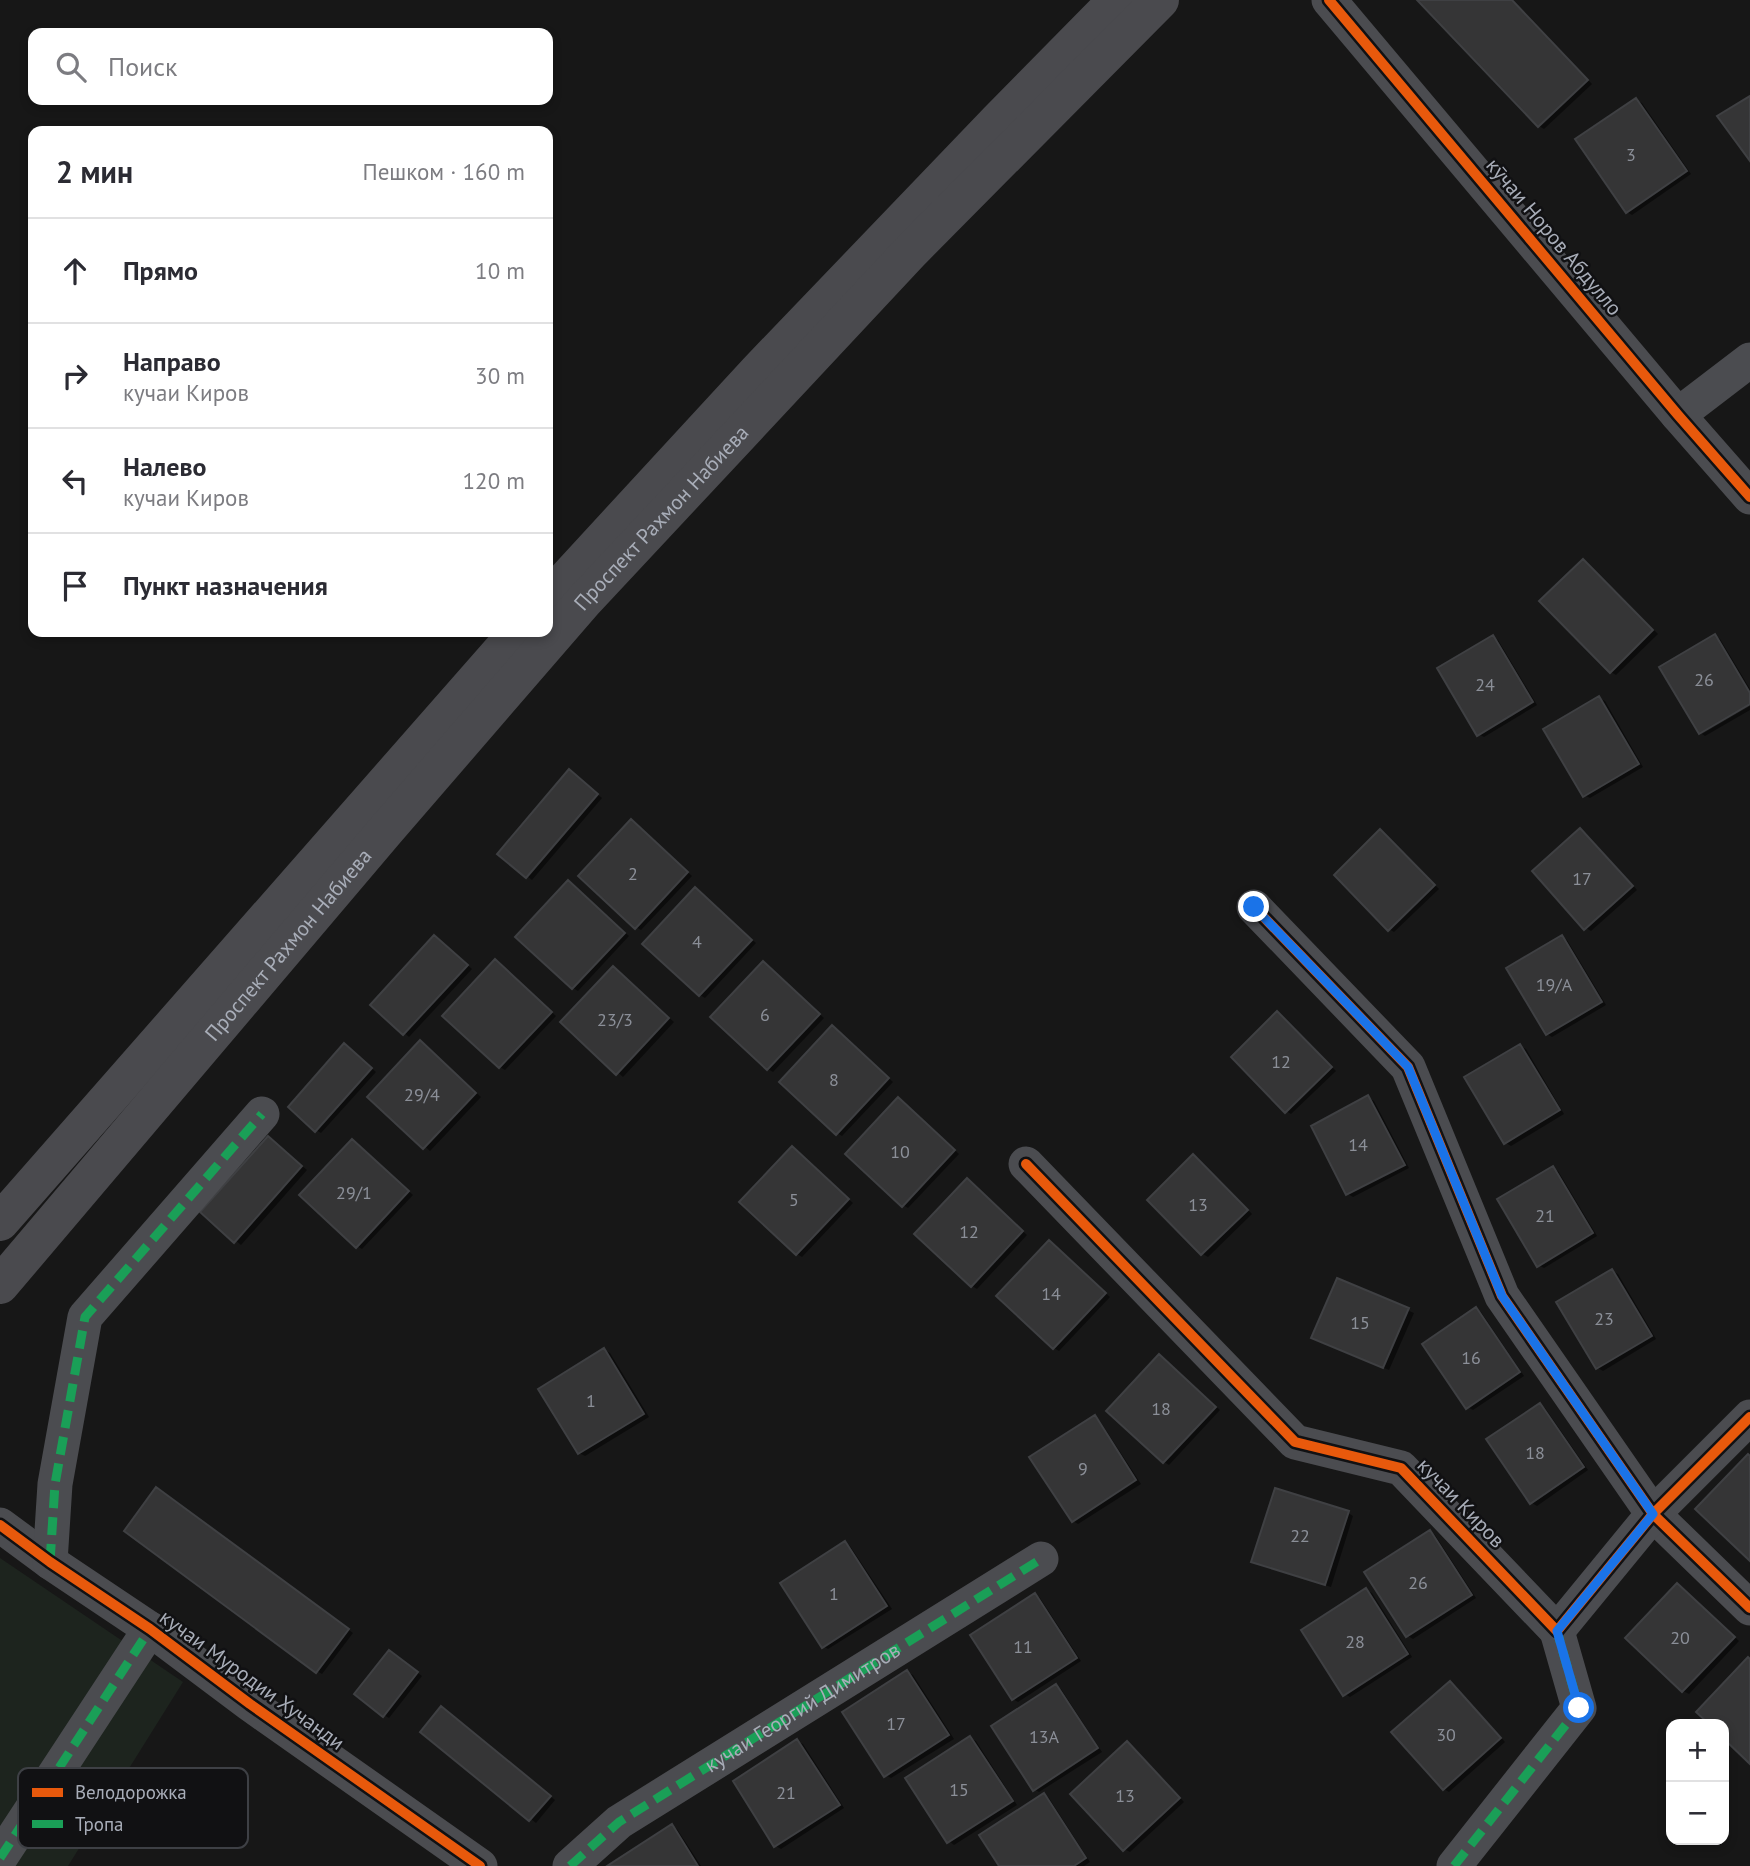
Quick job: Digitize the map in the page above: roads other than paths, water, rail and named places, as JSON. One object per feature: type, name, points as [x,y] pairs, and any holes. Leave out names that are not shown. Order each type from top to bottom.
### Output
[{"type":"main road","name":"Проспект Рахмон Набиева","points":[[553,594],[758,371],[1117,0]]},
{"type":"main road","name":"Проспект Рахмон Набиева","points":[[553,637],[911,251],[1160,0]]},
{"type":"main road","name":"Проспект Рахмон Набиева","points":[[0,1222],[514,637]]},
{"type":"main road","name":"Проспект Рахмон Набиева","points":[[0,1285],[553,637]]},
{"type":"street","name":"кӯчаи Норов Абдулло","points":[[1329,0],[1750,497]]},
{"type":"street","points":[[1678,415],[1750,360]]},
{"type":"street","points":[[1254,907],[1408,1067],[1502,1296],[1653,1514],[1750,1608]]},
{"type":"street","points":[[50,1562],[55,1484],[85,1317],[262,1114]]},
{"type":"street","name":"кучаи Киров","points":[[1026,1164],[1295,1442],[1401,1468],[1557,1631]]},
{"type":"street","points":[[1454,1866],[1579,1708],[1557,1631],[1653,1514],[1750,1417]]},
{"type":"street","name":"кучаи Муродии Хучанди","points":[[0,1525],[480,1866]]},
{"type":"street","name":"кучаи Георгий Димитров","points":[[570,1866],[619,1822],[1041,1559]]},
{"type":"street","points":[[59,1768],[150,1629]]},
{"type":"street","points":[[0,1858],[18,1831]]}]
